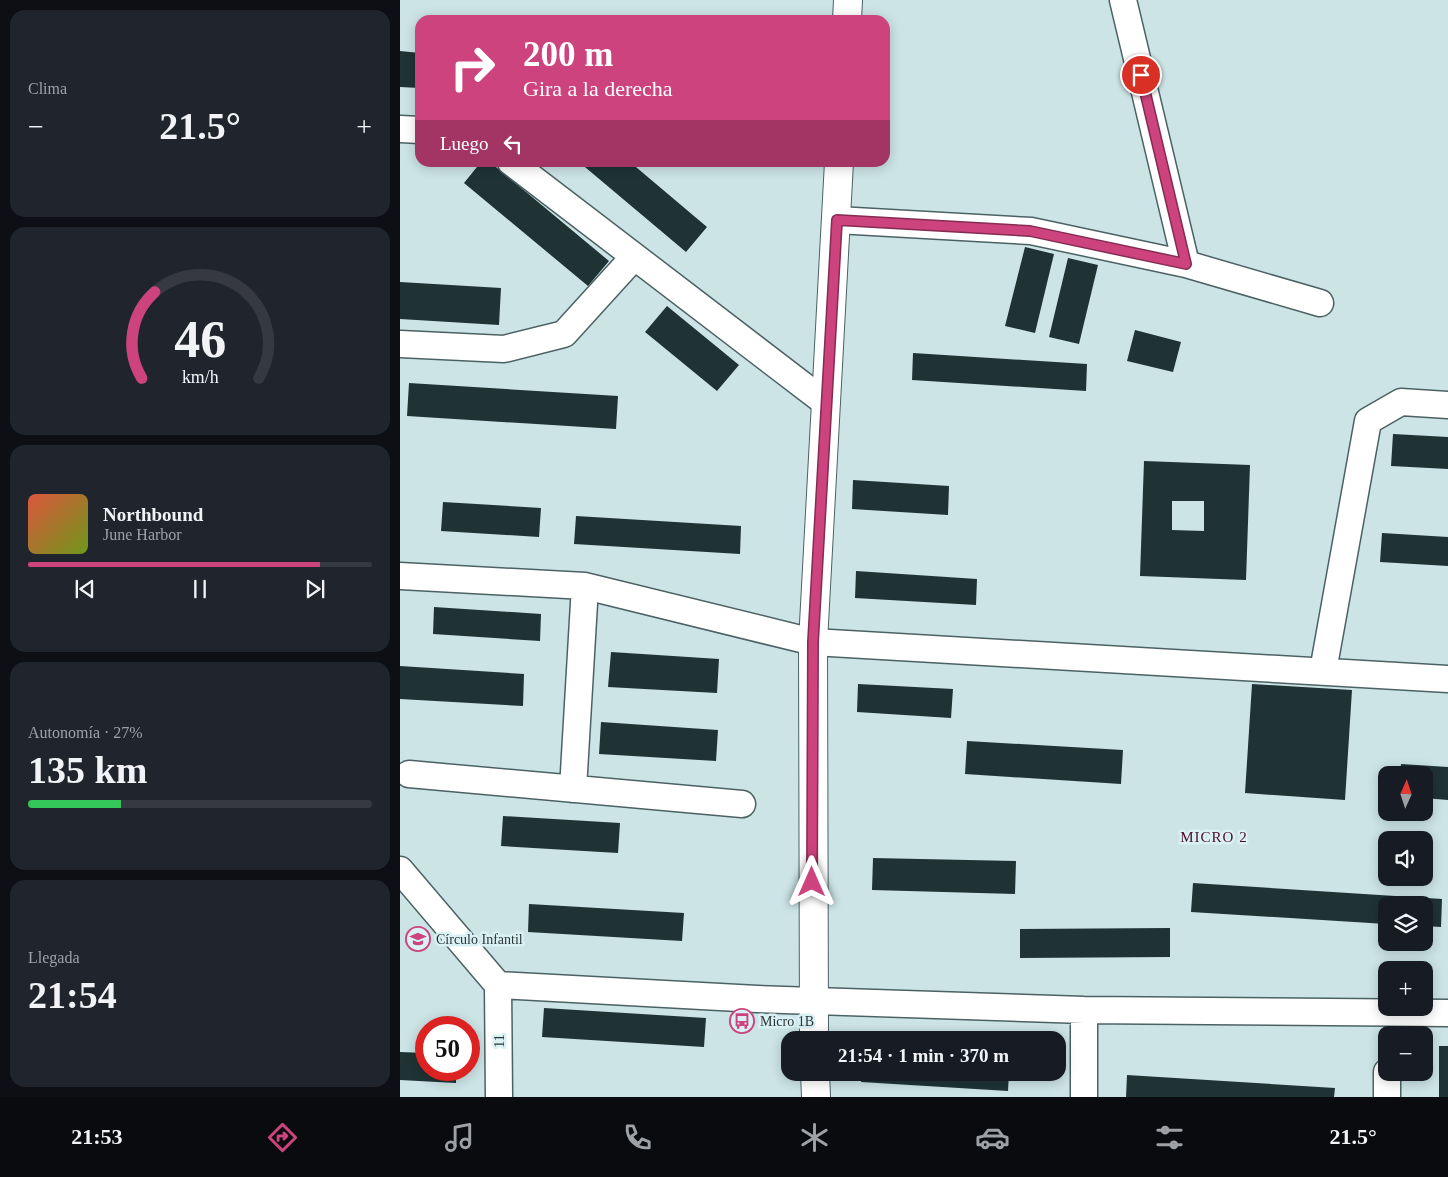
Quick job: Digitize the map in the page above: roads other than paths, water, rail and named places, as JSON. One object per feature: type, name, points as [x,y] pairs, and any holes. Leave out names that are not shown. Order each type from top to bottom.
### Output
[{"type":"main road","points":[[847,15],[848,0]]},
{"type":"main road","points":[[814,1031],[813,642],[840,167]]},
{"type":"main road","points":[[815,1081],[816,1097]]},
{"type":"street","points":[[1122,0],[1186,264]]},
{"type":"street","points":[[400,129],[415,130]]},
{"type":"street","points":[[517,167],[826,403]]},
{"type":"street","points":[[837,220],[1030,231],[1186,264],[1320,303]]},
{"type":"street","points":[[400,344],[504,349],[564,334],[634,257]]},
{"type":"street","points":[[1323,671],[1368,421],[1401,402],[1448,405]]},
{"type":"street","points":[[400,576],[585,586],[813,642],[1448,679]]},
{"type":"street","points":[[573,789],[585,586]]},
{"type":"street","points":[[409,774],[742,804]]},
{"type":"street","points":[[400,870],[498,985],[812,1001],[1084,1010],[1386,1024],[1448,1013]]},
{"type":"street","name":"11","points":[[498,985],[499,1097]]},
{"type":"street","points":[[1084,1010],[1084,1097]]},
{"type":"street","points":[[1387,1081],[1387,1097]]},
{"type":"place","name":"Círculo Infantil","points":[[418,939]]},
{"type":"place","name":"Micro 1B","points":[[742,1021]]},
{"type":"district","name":"MICRO 2","points":[[1214,837]]}]
